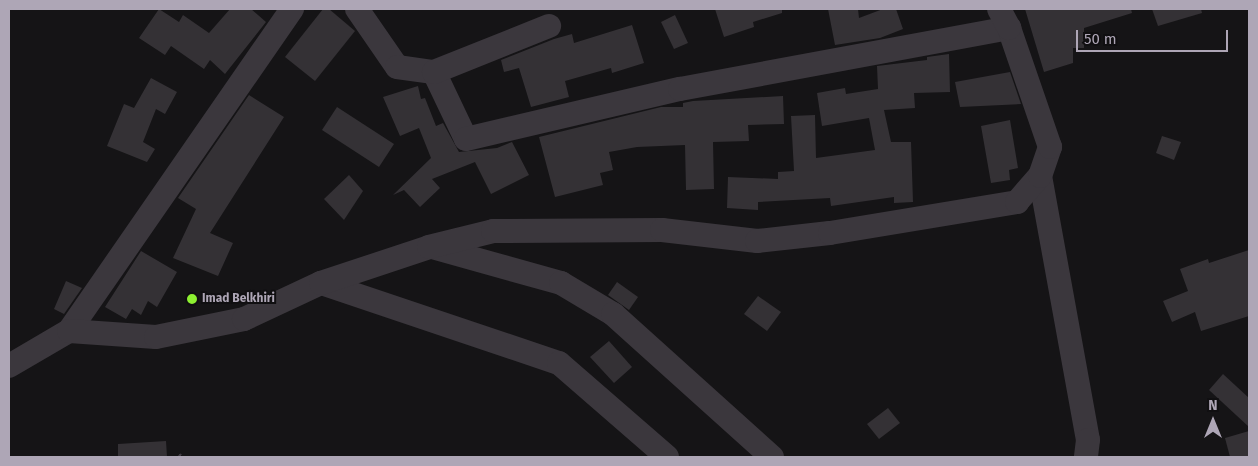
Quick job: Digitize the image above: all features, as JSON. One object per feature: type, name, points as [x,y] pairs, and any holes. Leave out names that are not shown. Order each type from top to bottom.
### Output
[{"type":"street","points":[[9,366],[69,332],[292,9]]},
{"type":"street","points":[[357,9],[397,68],[434,72],[548,26]]},
{"type":"street","points":[[69,332],[156,337],[244,319],[321,283],[429,246],[494,231],[662,230],[757,241],[830,233],[1017,202],[1040,176],[1050,147],[1004,18],[466,139],[434,72]]},
{"type":"street","points":[[1040,176],[1088,440],[1086,457]]},
{"type":"street","points":[[429,246],[561,283],[613,314],[772,457]]},
{"type":"street","points":[[321,283],[559,363],[667,457]]},
{"type":"path","points":[[179,454],[183,457]]},
{"type":"building","points":[[159,9],[179,22],[183,15],[209,33],[230,9],[251,9],[266,22],[225,74],[210,60],[204,69],[171,46],[165,55],[139,38]]},
{"type":"building","points":[[323,9],[329,9],[355,31],[315,81],[285,57]]},
{"type":"building","points":[[715,9],[782,9],[782,13],[753,22],[754,27],[724,37]]},
{"type":"building","points":[[828,9],[858,9],[859,18],[883,9],[896,9],[903,29],[880,38],[835,45]]},
{"type":"building","points":[[1025,9],[1131,9],[1132,13],[1084,28],[1084,48],[1073,48],[1073,63],[1044,72]]},
{"type":"building","points":[[1152,9],[1201,9],[1202,13],[1158,26]]},
{"type":"building","points":[[675,15],[688,43],[674,49],[661,22]]},
{"type":"building","points":[[632,25],[644,63],[612,73],[611,68],[565,81],[569,97],[531,107],[519,68],[504,72],[501,60],[554,39],[572,34],[574,43]]},
{"type":"building","points":[[949,54],[950,92],[914,93],[915,108],[884,110],[891,142],[911,142],[913,202],[894,203],[894,197],[831,206],[830,198],[758,202],[758,210],[727,208],[728,177],[778,179],[778,172],[794,171],[791,116],[815,115],[816,158],[875,150],[869,118],[822,126],[817,93],[845,88],[846,94],[878,89],[877,66],[927,60],[927,57]]},
{"type":"building","points":[[1010,72],[1021,104],[960,107],[955,82]]},
{"type":"building","points":[[151,78],[177,92],[165,114],[156,109],[143,142],[155,149],[147,162],[107,146],[124,104],[134,108]]},
{"type":"building","points":[[418,86],[421,99],[425,98],[436,126],[443,123],[459,152],[497,148],[512,142],[529,175],[491,194],[475,162],[432,179],[440,188],[420,207],[404,190],[393,195],[431,158],[419,128],[400,136],[383,97]]},
{"type":"building","points":[[249,95],[284,117],[210,233],[233,243],[218,276],[173,258],[196,209],[178,198]]},
{"type":"building","points":[[783,96],[784,124],[748,125],[749,141],[713,142],[714,189],[686,190],[685,145],[637,147],[609,152],[613,170],[600,173],[603,185],[555,197],[539,137],[661,107],[683,107],[683,103],[693,101]]},
{"type":"building","points":[[337,107],[394,144],[379,167],[322,130]]},
{"type":"building","points":[[1010,120],[1018,168],[1009,170],[1010,180],[991,183],[981,126]]},
{"type":"building","points":[[1162,136],[1181,142],[1174,160],[1156,153]]},
{"type":"building","points":[[349,175],[363,191],[344,220],[324,199]]},
{"type":"building","points":[[1249,250],[1249,316],[1201,331],[1195,312],[1172,322],[1163,301],[1188,291],[1180,269],[1208,259],[1209,263]]},
{"type":"building","points":[[141,251],[177,272],[157,307],[148,301],[141,315],[132,309],[126,319],[105,307]]},
{"type":"building","points":[[66,281],[82,288],[64,314],[54,309]]},
{"type":"building","points":[[617,282],[638,297],[629,310],[608,295]]},
{"type":"building","points":[[758,296],[781,312],[767,331],[744,314]]},
{"type":"building","points":[[609,341],[632,367],[614,383],[590,357]]},
{"type":"building","points":[[1223,374],[1249,398],[1249,427],[1209,390]]},
{"type":"building","points":[[888,408],[900,423],[879,439],[867,424]]},
{"type":"building","points":[[1249,431],[1249,457],[1230,457],[1225,438]]},
{"type":"building","points":[[166,441],[167,457],[118,457],[118,444]]},
{"type":"place","name":"Imad Belkhiri","points":[[192,299]]}]
